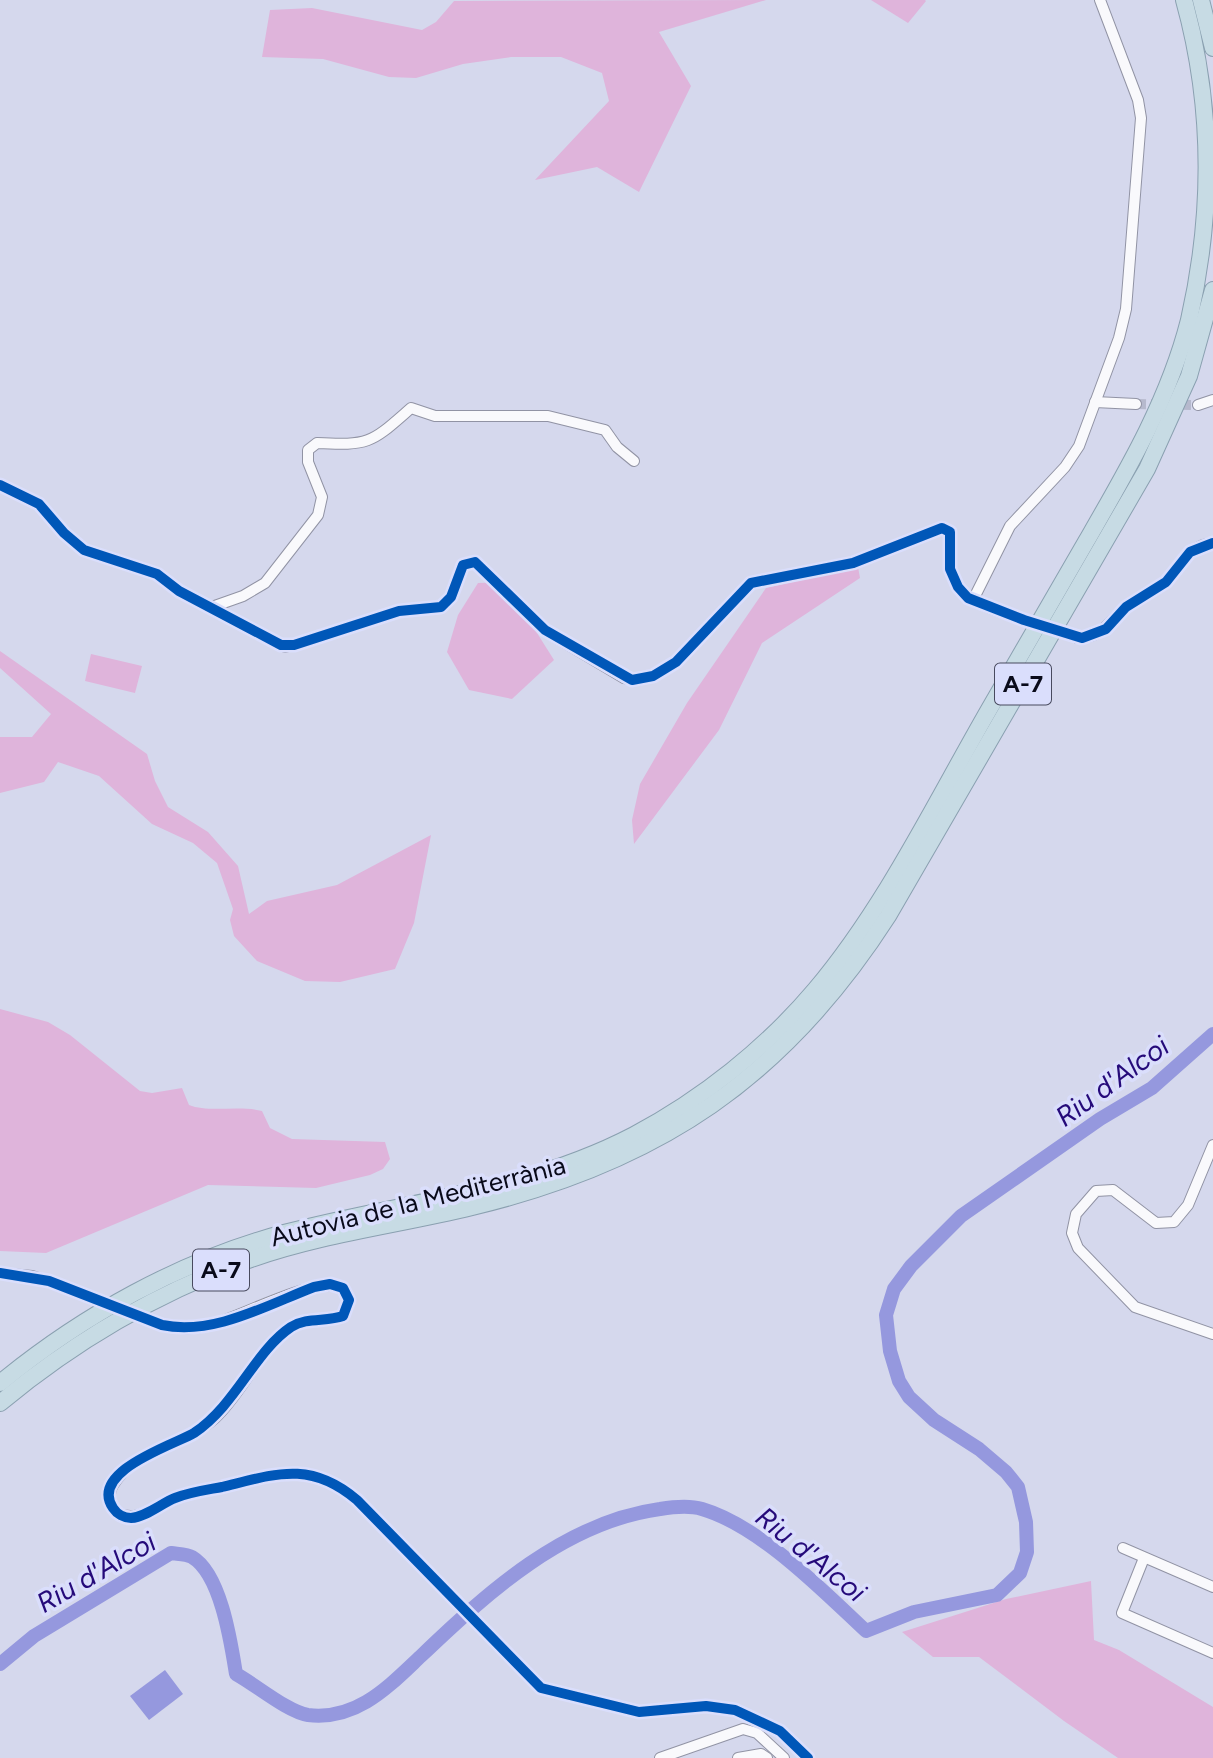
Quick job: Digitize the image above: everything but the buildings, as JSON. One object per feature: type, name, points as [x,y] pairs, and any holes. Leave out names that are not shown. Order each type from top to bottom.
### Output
[{"type":"highway","name":"Autovia de la Mediterrània","points":[[0,1383],[90,1318],[195,1264],[279,1234],[460,1195],[533,1176],[593,1155],[685,1113],[801,1006],[852,941],[1124,477],[1176,364],[1193,305],[1207,204],[1204,100],[1194,39],[1184,0]]},
{"type":"highway","points":[[1201,0],[1213,48]]},
{"type":"highway","name":"Autovia de la Mediterrània","points":[[0,1402],[44,1367],[94,1333],[155,1298],[208,1275],[315,1240],[471,1207],[576,1177],[626,1155],[782,1050],[841,984],[888,916],[1147,469],[1189,376],[1213,290]]},
{"type":"street","points":[[972,600],[1010,526],[1071,459],[1119,338],[1126,309],[1141,128],[1138,100],[1100,0]]},
{"type":"street","points":[[1198,405],[1213,400]]},
{"type":"street","points":[[1095,402],[1136,404]]},
{"type":"street","points":[[209,608],[265,583],[318,515],[322,497],[308,462],[308,450],[317,443],[349,445],[374,440],[411,408],[435,416],[548,416],[605,430],[617,447],[634,461]]},
{"type":"street","points":[[0,485],[39,504],[64,533],[84,550],[156,574],[209,608],[281,645],[289,646],[399,611],[441,607],[452,597],[460,568],[475,562],[552,635],[624,678],[636,680],[653,676],[676,662],[751,583],[853,563],[942,528],[950,532],[950,569],[955,581],[972,600],[1024,620]]},
{"type":"street","points":[[1077,638],[1087,638],[1106,629],[1126,607],[1166,582],[1190,552],[1213,543]]},
{"type":"street","points":[[1213,1145],[1188,1205],[1174,1223],[1156,1223],[1113,1190],[1104,1189],[1092,1195],[1076,1214],[1072,1233],[1078,1248],[1135,1307],[1213,1334]]},
{"type":"street","points":[[0,1273],[32,1276],[162,1325],[190,1329],[212,1325],[323,1285],[338,1285],[349,1300],[343,1316],[302,1322],[285,1332],[215,1418],[192,1434],[152,1450],[134,1463],[111,1489],[110,1502],[115,1510],[127,1517],[136,1517],[176,1498],[270,1473],[299,1473],[317,1477],[357,1500],[532,1682],[547,1691],[639,1712],[706,1706],[735,1710],[773,1726],[794,1742],[808,1758]]},
{"type":"street","points":[[1123,1548],[1213,1587]]},
{"type":"street","points":[[1144,1558],[1122,1613],[1213,1653]]},
{"type":"street","points":[[660,1758],[743,1729],[757,1733],[784,1758]]},
{"type":"street","points":[[738,1758],[761,1754],[767,1758]]},
{"type":"shaded area","points":[[766,0],[659,32],[691,86],[639,192],[597,167],[535,180],[609,101],[602,73],[561,57],[511,57],[463,64],[416,78],[389,77],[323,59],[262,57],[270,10],[312,8],[422,30],[436,22],[454,1]]},
{"type":"shaded area","points":[[871,0],[925,0],[926,1],[908,23]]},
{"type":"shaded area","points":[[858,567],[860,578],[762,643],[719,730],[634,844],[632,820],[640,784],[687,703],[766,588]]},
{"type":"shaded area","points":[[505,582],[554,660],[512,699],[469,690],[447,652],[458,615],[478,583]]},
{"type":"shaded area","points":[[0,651],[147,754],[155,781],[168,807],[208,832],[238,866],[249,914],[267,901],[337,885],[431,835],[414,923],[395,969],[340,982],[305,981],[257,961],[234,936],[230,920],[233,909],[217,863],[193,843],[152,824],[99,776],[58,762],[44,782],[0,793],[0,737],[32,737],[51,714],[0,668]]},
{"type":"shaded area","points":[[91,654],[142,666],[135,693],[85,681]]},
{"type":"shaded area","points":[[0,1009],[48,1022],[70,1035],[140,1091],[152,1093],[182,1088],[189,1105],[262,1111],[270,1128],[292,1139],[385,1142],[390,1159],[383,1169],[370,1175],[316,1188],[208,1185],[46,1253],[0,1251]]},
{"type":"shaded area","points":[[1091,1581],[1094,1640],[1119,1650],[1213,1707],[1213,1758],[1118,1758],[979,1657],[933,1657],[902,1632],[1006,1599]]},
{"type":"water","points":[[165,1670],[183,1694],[149,1720],[130,1696]]},
{"type":"waterway","name":"Riu d'Alcoi","points":[[0,1664],[34,1636],[171,1553],[182,1554],[192,1557],[202,1566],[217,1593],[228,1628],[236,1674],[300,1713],[342,1713],[371,1699],[397,1679],[473,1608],[530,1563],[560,1544],[625,1516],[675,1507],[702,1509],[746,1529],[789,1561],[866,1631],[914,1612],[997,1595],[1020,1573],[1027,1552],[1026,1522],[1018,1487],[1006,1472],[979,1449],[934,1420],[909,1397],[899,1381],[890,1351],[886,1315],[894,1289],[911,1266],[961,1216],[1100,1119],[1152,1088],[1213,1034]]},
{"type":"tunnel","points":[[1136,404],[1198,405]]},
{"type":"tunnel","points":[[1050,629],[1077,638]]},
{"type":"cycle path","points":[[0,485],[39,504],[64,533],[84,550],[157,574],[179,591],[281,645],[294,645],[399,611],[441,607],[451,597],[463,565],[475,562],[545,630],[632,680],[653,676],[676,662],[751,583],[853,563],[942,528],[950,532],[950,569],[958,587],[968,598],[1024,620],[1082,638],[1106,629],[1126,607],[1166,582],[1190,552],[1213,543]]},
{"type":"cycle path","points":[[0,1273],[49,1281],[162,1325],[181,1327],[220,1323],[240,1317],[314,1287],[330,1284],[343,1288],[349,1300],[343,1316],[303,1322],[278,1337],[209,1421],[194,1433],[137,1461],[123,1471],[113,1482],[109,1495],[113,1508],[121,1515],[131,1518],[148,1513],[186,1494],[259,1478],[292,1474],[324,1479],[357,1500],[541,1688],[639,1712],[706,1706],[735,1710],[780,1731],[808,1758]]}]
